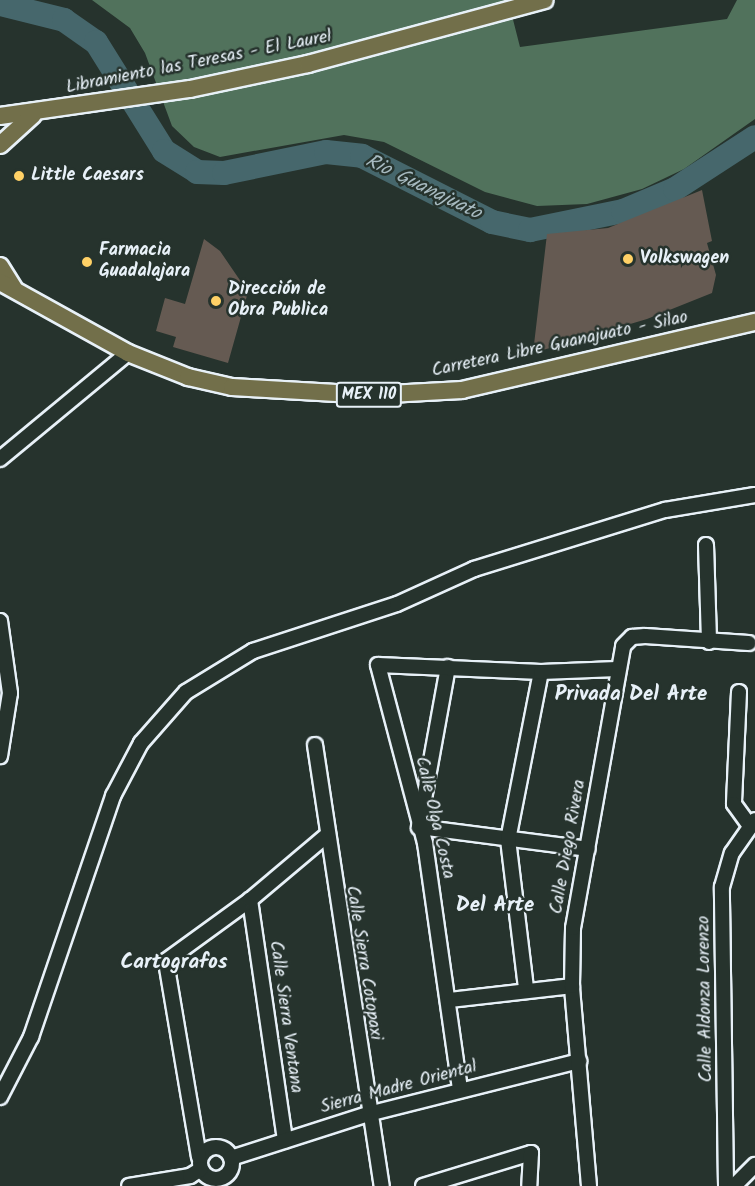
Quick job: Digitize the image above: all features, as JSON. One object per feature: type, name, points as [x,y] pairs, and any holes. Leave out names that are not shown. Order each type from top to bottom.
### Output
[{"type":"main road","name":"Libramiento las Teresas - El Laurel","points":[[0,116],[33,115],[190,88],[308,64],[545,0]]},
{"type":"main road","points":[[0,105],[33,115]]},
{"type":"main road","points":[[0,145],[33,115]]},
{"type":"main road","points":[[0,266],[7,285]]},
{"type":"main road","name":"Carretera Libre Guanajuato - Silao","points":[[7,285],[128,353],[188,377],[232,387],[424,394],[462,390],[755,322]]},
{"type":"street","points":[[0,459],[128,353]]},
{"type":"street","points":[[0,1097],[31,1036],[113,796],[141,743],[186,692],[253,651],[397,604],[474,569],[665,510],[755,495]]},
{"type":"street","points":[[706,545],[709,642]]},
{"type":"street","points":[[0,621],[5,694],[0,756]]},
{"type":"street","name":"Calle Diego Rivera","points":[[589,1186],[572,986],[573,928],[617,669],[623,646],[632,637],[749,643]]},
{"type":"street","name":"Calle Olga Costa","points":[[448,667],[378,665],[419,827],[450,1000],[460,1089]]},
{"type":"street","points":[[588,849],[419,827],[448,667],[541,672],[617,669]]},
{"type":"street","points":[[526,988],[508,840],[541,672]]},
{"type":"street","points":[[739,692],[734,804],[752,823]]},
{"type":"street","name":"Calle Sierra Cotopaxi","points":[[315,746],[326,836],[368,1114],[382,1186]]},
{"type":"street","name":"Calle Aldonza Lorenzo","points":[[726,1186],[722,887],[732,853],[752,823]]},
{"type":"street","points":[[129,1186],[190,1176],[200,1163],[210,1148],[223,1149],[231,1158],[231,1170],[225,1182],[210,1178],[200,1163],[166,961],[250,900],[326,836]]},
{"type":"street","name":"Calle Sierra Ventana","points":[[250,900],[285,1140]]},
{"type":"street","points":[[450,1000],[526,988],[572,986]]},
{"type":"street","name":"Sierra Madre Oriental","points":[[231,1158],[368,1114],[460,1089],[579,1061]]},
{"type":"street","points":[[423,1186],[531,1153],[529,1186]]},
{"type":"street","points":[[734,1186],[755,1165]]},
{"type":"green space","points":[[92,0],[508,0],[520,47],[727,19],[737,0],[755,0],[755,119],[684,169],[642,189],[587,204],[537,206],[485,192],[384,142],[344,135],[220,157],[194,147],[172,126],[145,53],[130,28]]},
{"type":"building","name":"Volkswagen","points":[[702,190],[712,241],[707,243],[716,275],[712,293],[647,319],[533,353],[547,234],[608,228]]},
{"type":"building","name":"Dirección de Obra Publica","points":[[204,239],[220,251],[248,292],[228,363],[173,347],[176,337],[156,331],[165,298],[185,304]]},
{"type":"waterway","name":"Rio Guanajuato","points":[[0,4],[64,20],[96,42],[164,151],[197,172],[224,173],[326,152],[362,156],[492,222],[530,230],[623,211],[675,189],[755,137]]},
{"type":"place","name":"Little Caesars","points":[[19,176]]},
{"type":"place","name":"Volkswagen","points":[[628,259]]},
{"type":"place","name":"Farmacia Guadalajara","points":[[87,262]]},
{"type":"place","name":"Dirección de Obra Publica","points":[[216,301]]},
{"type":"district","name":"Privada Del Arte","points":[[631,695]]},
{"type":"district","name":"Del Arte","points":[[495,906]]},
{"type":"district","name":"Cartografos","points":[[174,963]]}]
